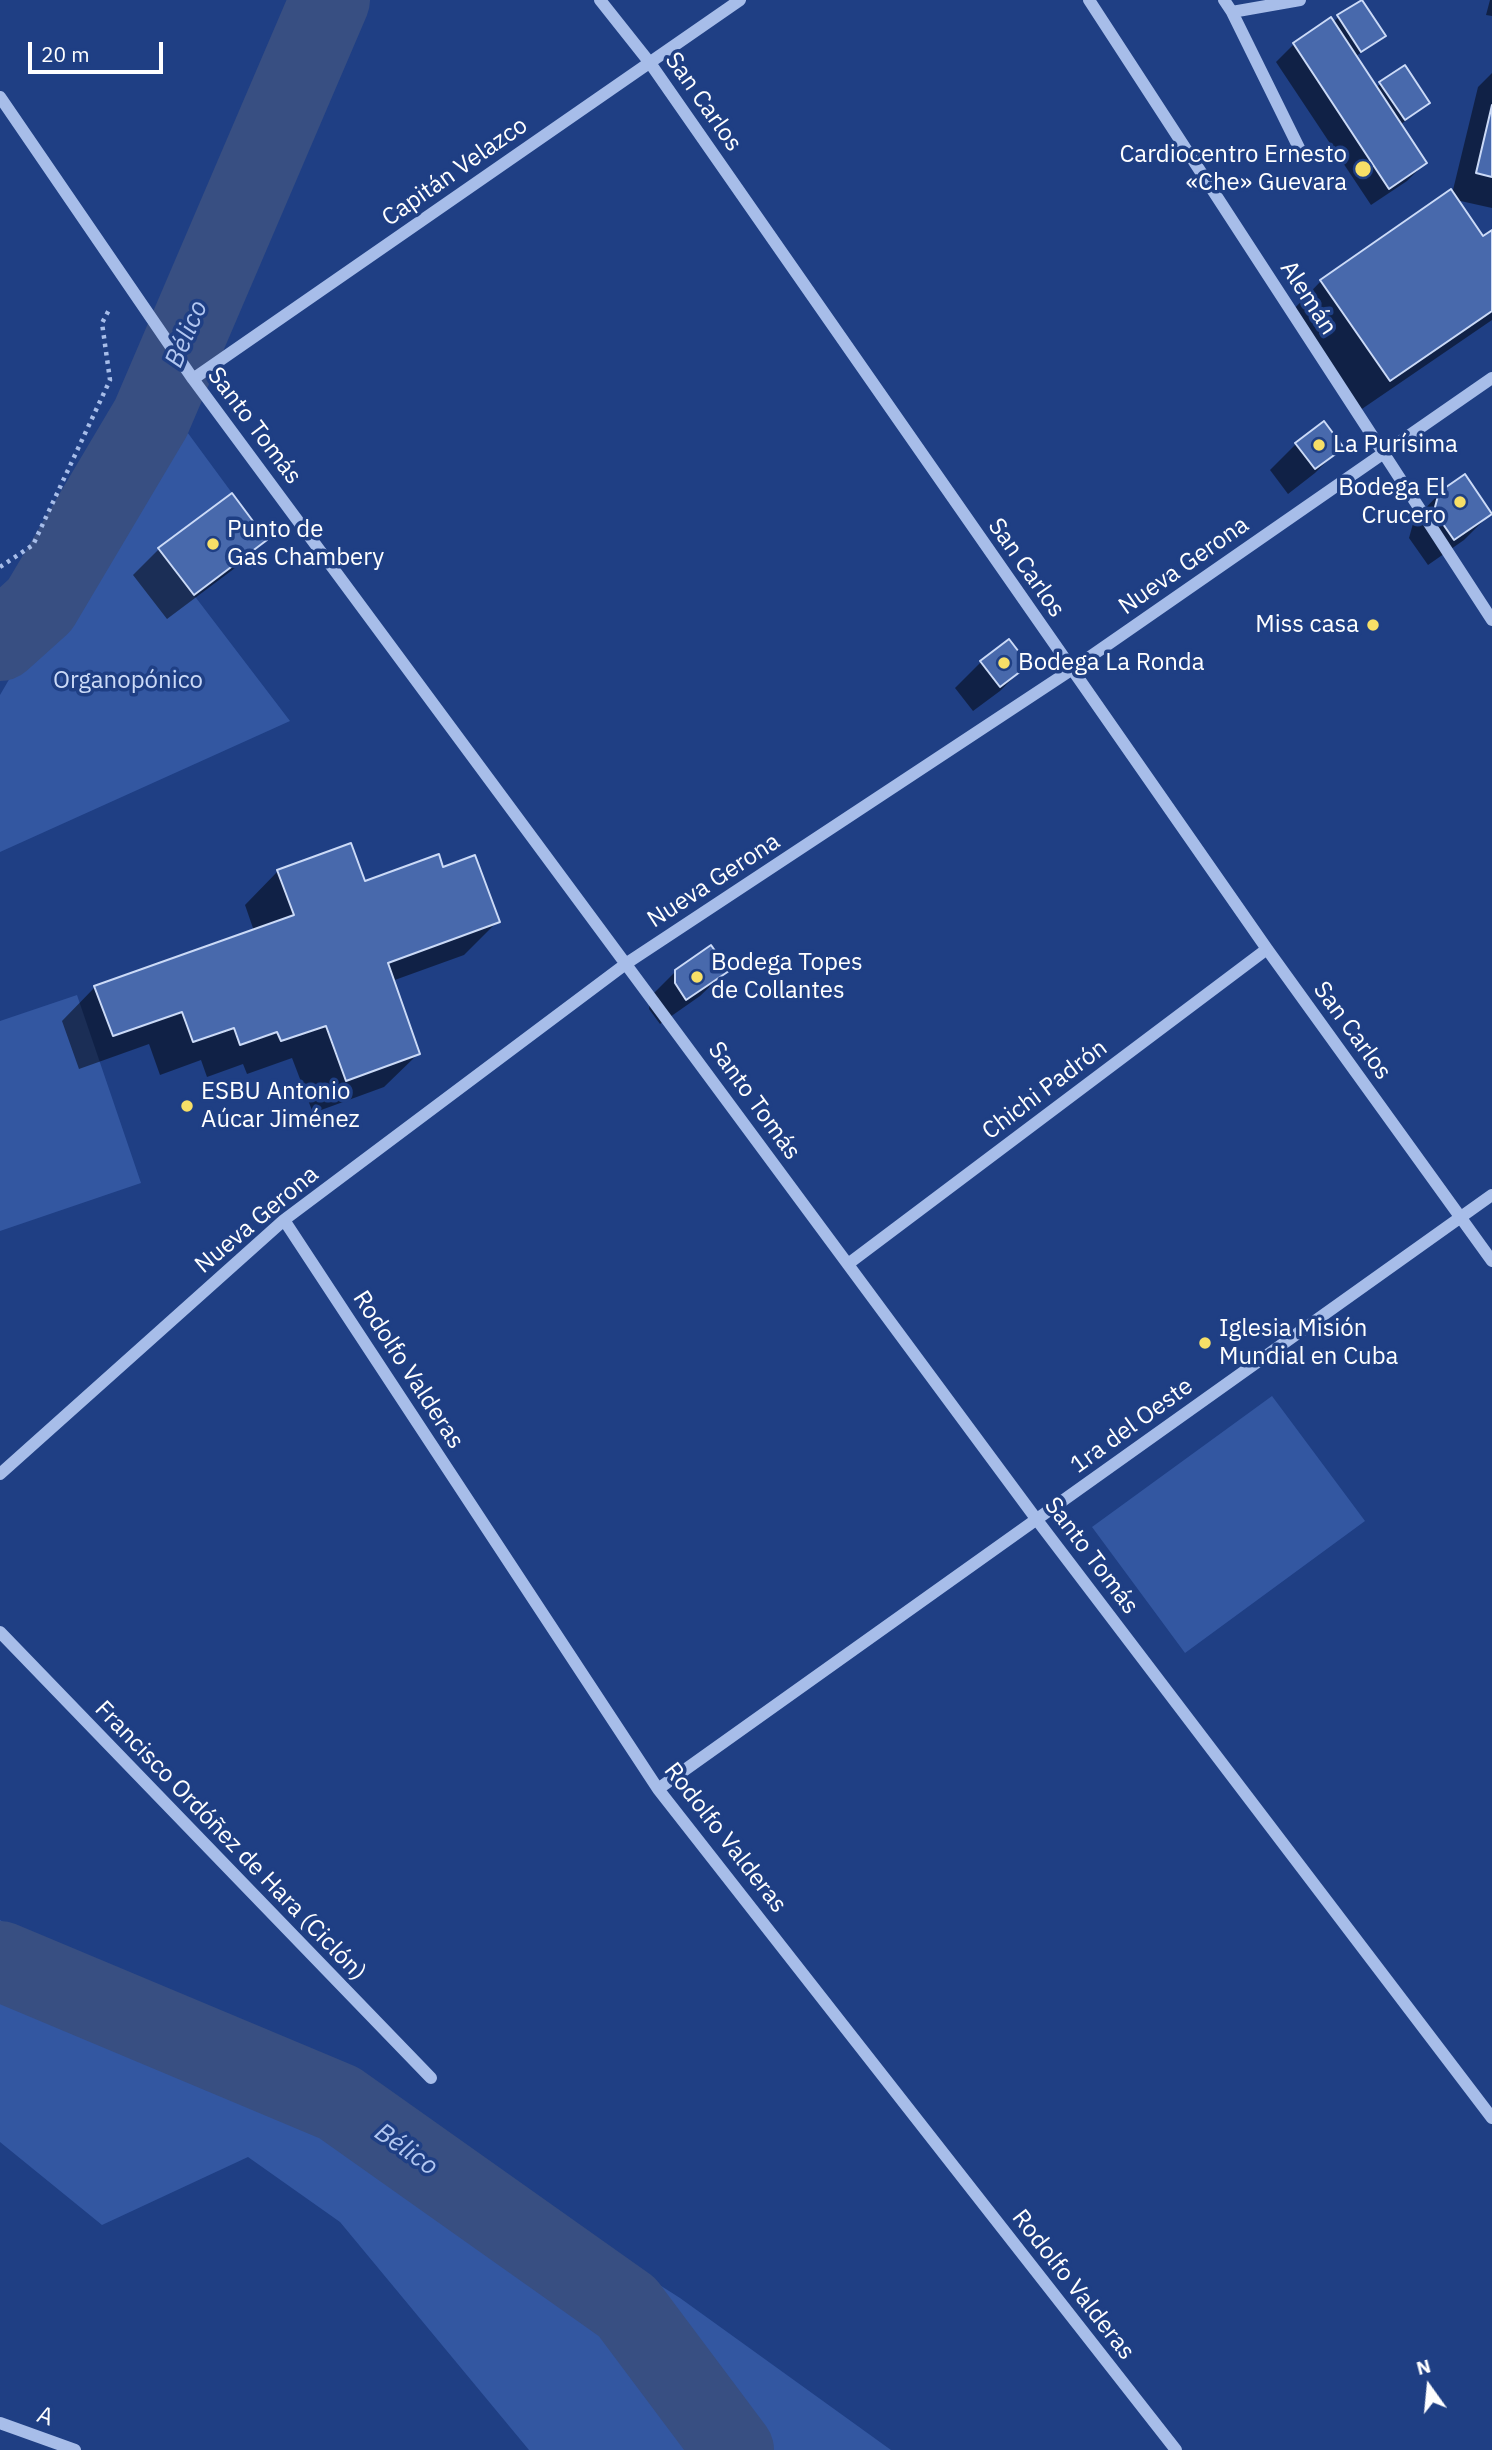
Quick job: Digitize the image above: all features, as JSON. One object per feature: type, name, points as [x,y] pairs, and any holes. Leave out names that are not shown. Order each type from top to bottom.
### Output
[{"type":"street","name":"San Carlos","points":[[600,0],[650,62],[1267,949],[1492,1261]]},
{"type":"street","name":"Capitán Velazco","points":[[193,379],[740,0]]},
{"type":"street","name":"Alemán","points":[[1089,0],[1492,620]]},
{"type":"street","points":[[1224,0],[1300,150]]},
{"type":"street","points":[[1232,12],[1300,0]]},
{"type":"street","name":"Santo Tomás","points":[[0,97],[193,379],[1037,1520],[1492,2118]]},
{"type":"street","name":"Nueva Gerona","points":[[0,1474],[284,1220],[627,963],[1072,670],[1492,378]]},
{"type":"street","name":"Chichi Padrón","points":[[848,1264],[1267,949]]},
{"type":"street","name":"1ra del Oeste","points":[[658,1789],[1492,1195]]},
{"type":"street","name":"Rodolfo Valderas","points":[[284,1220],[658,1789],[1176,2450]]},
{"type":"street","name":"Francisco Ordóñez de Hara (Ciclón)","points":[[0,1632],[431,2078]]},
{"type":"street","name":"A","points":[[0,2423],[75,2450]]},
{"type":"path","points":[[0,567],[33,545],[110,380],[102,324],[124,281]]},
{"type":"green space","name":"Organopónico","points":[[168,406],[232,493],[158,548],[290,721],[0,852],[0,695]]},
{"type":"green space","points":[[77,995],[141,1183],[0,1231],[0,1021]]},
{"type":"green space","points":[[1272,1396],[1365,1521],[1185,1653],[1092,1527]]},
{"type":"green space","points":[[0,1920],[75,1969],[332,2076],[680,2298],[891,2450],[529,2450],[340,2222],[248,2157],[102,2225],[0,2142]]},
{"type":"building","points":[[1362,0],[1386,36],[1361,52],[1337,15]]},
{"type":"building","points":[[1331,17],[1427,163],[1389,189],[1293,43]]},
{"type":"building","points":[[1405,65],[1430,103],[1405,120],[1379,82]]},
{"type":"building","points":[[1492,105],[1492,177],[1476,173]]},
{"type":"building","points":[[1451,189],[1483,236],[1492,230],[1492,311],[1390,381],[1320,280]]},
{"type":"building","name":"La Purísima","points":[[1324,421],[1344,448],[1315,469],[1295,443]]},
{"type":"building","name":"Bodega El Crucero","points":[[1465,474],[1492,514],[1454,540],[1434,511],[1439,492]]},
{"type":"building","name":"Punto de Gas Chambery","points":[[232,493],[267,540],[194,595],[158,548]]},
{"type":"building","name":"Bodega La Ronda","points":[[1009,639],[1029,665],[1000,687],[980,661]]},
{"type":"building","points":[[351,843],[365,881],[439,854],[443,867],[475,855],[500,922],[388,963],[420,1054],[346,1081],[326,1026],[281,1041],[277,1032],[240,1045],[234,1028],[193,1042],[182,1012],[113,1036],[94,986],[294,915],[277,870]]},
{"type":"building","name":"Bodega Topes de Collantes","points":[[711,945],[729,971],[686,1000],[675,983],[675,970]]},
{"type":"waterway","name":"Bélico","points":[[0,641],[40,605],[151,418],[330,0]]},
{"type":"waterway","name":"Bélico","points":[[0,1961],[339,2103],[627,2307],[734,2450]]},
{"type":"place","name":"Cardiocentro Ernesto «Che» Guevara","points":[[1363,169]]},
{"type":"place","name":"La Purísima","points":[[1319,445]]},
{"type":"place","name":"Bodega El Crucero","points":[[1460,502]]},
{"type":"place","name":"Punto de Gas Chambery","points":[[213,544]]},
{"type":"place","name":"Miss casa","points":[[1373,625]]},
{"type":"place","name":"Bodega La Ronda","points":[[1004,663]]},
{"type":"place","name":"Bodega Topes de Collantes","points":[[697,977]]},
{"type":"place","name":"ESBU Antonio Aúcar Jiménez","points":[[187,1106]]},
{"type":"place","name":"Iglesia Misión Mundial en Cuba","points":[[1205,1343]]}]
